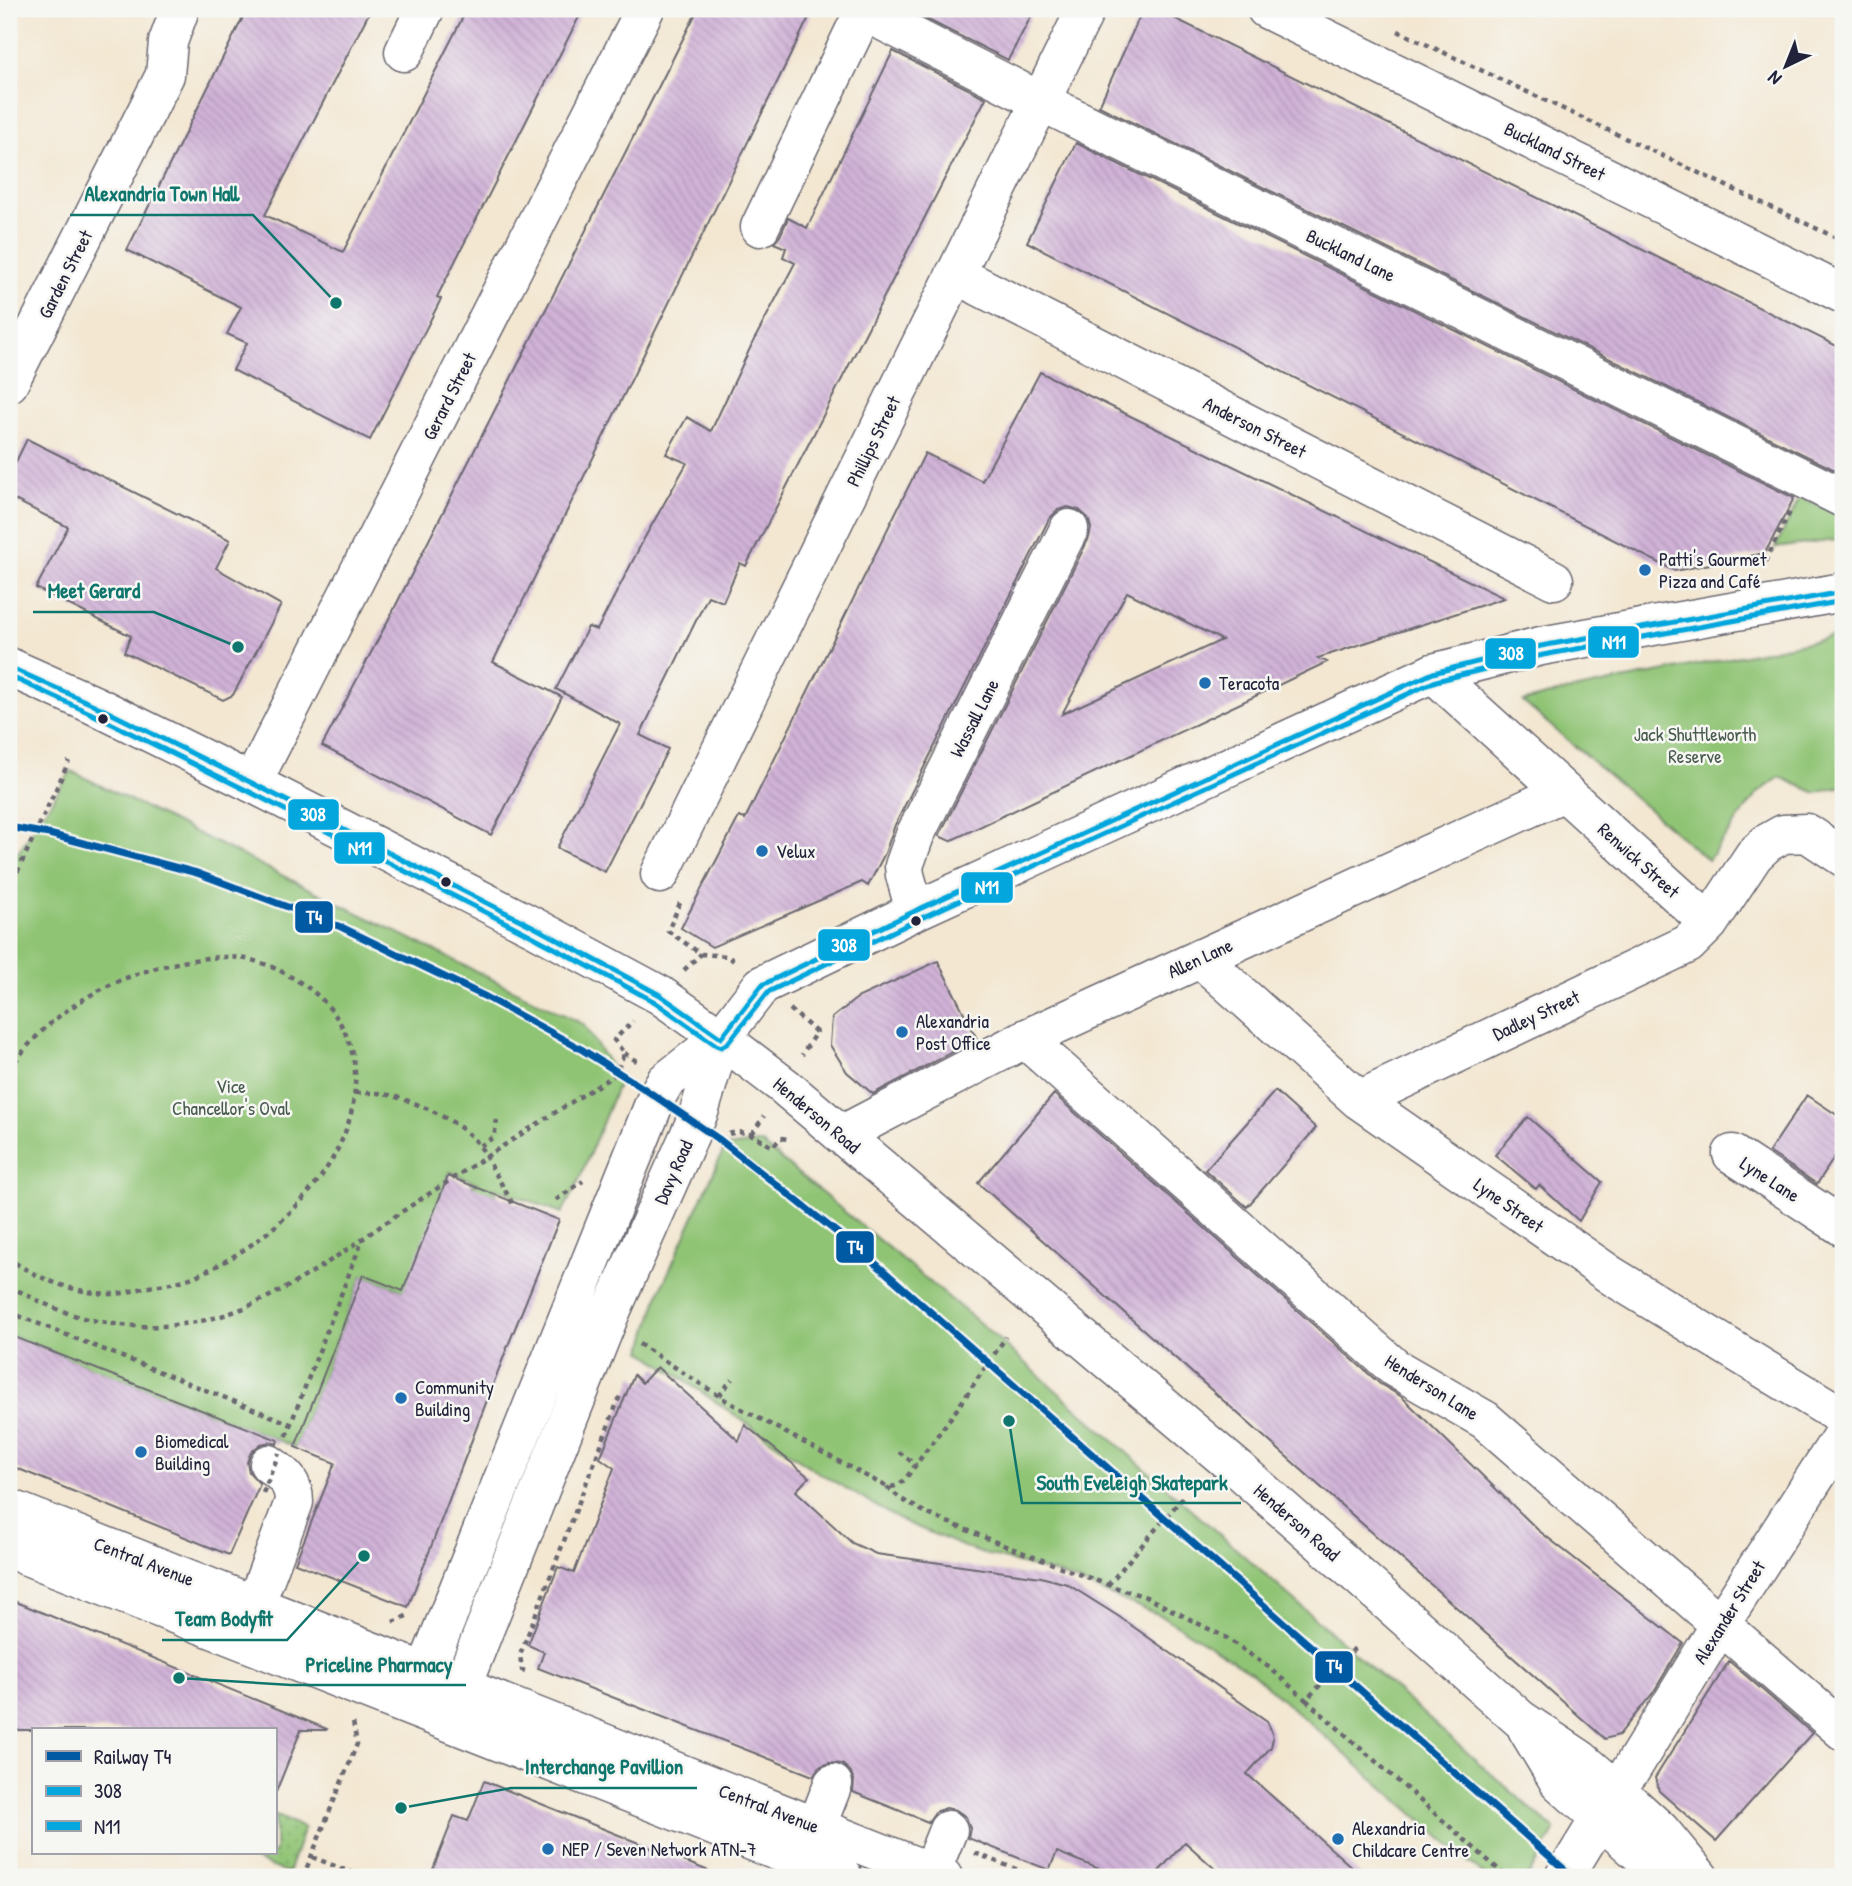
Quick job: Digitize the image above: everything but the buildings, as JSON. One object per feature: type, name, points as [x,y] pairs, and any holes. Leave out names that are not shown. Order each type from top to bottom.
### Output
[{"type":"street","name":"Garden Street","points":[[9,383],[165,75],[168,42],[180,9]]},
{"type":"street","points":[[404,52],[425,9]]},
{"type":"street","name":"Gerard Street","points":[[252,783],[645,9]]},
{"type":"street","name":"Phillips Street","points":[[660,874],[1086,9]]},
{"type":"street","name":"Buckland Street","points":[[1266,9],[1843,294]]},
{"type":"street","points":[[760,227],[862,10]]},
{"type":"street","name":"Buckland Lane","points":[[862,10],[1040,101],[1843,498]]},
{"type":"street","name":"Anderson Street","points":[[955,274],[1555,580]]},
{"type":"street","name":"Wassall Lane","points":[[915,911],[904,866],[915,835],[1069,529]]},
{"type":"street","points":[[721,1038],[762,985],[915,911],[1433,673],[1541,646],[1843,592]]},
{"type":"street","name":"Henderson Road","points":[[9,667],[94,705],[252,783],[534,927],[660,995],[721,1038],[784,1086],[1241,1472],[1520,1718],[1580,1759],[1640,1854],[1686,1877]]},
{"type":"street","name":"Renwick Street","points":[[1433,673],[1709,923]]},
{"type":"street","name":"Allen Lane","points":[[841,1135],[1025,1039],[1564,792]]},
{"type":"street","points":[[1709,923],[1754,855],[1783,834],[1807,833],[1843,857]]},
{"type":"street","name":"Dadley Street","points":[[1359,1100],[1688,944],[1709,923]]},
{"type":"street","name":"Lyne Street","points":[[1200,958],[1359,1100],[1612,1276],[1843,1417]]},
{"type":"street","name":"Davy Road","points":[[411,1708],[425,1672],[559,1390],[610,1314],[700,1109],[721,1038]]},
{"type":"street","name":"Henderson Lane","points":[[1025,1039],[1395,1368],[1485,1420],[1720,1625],[1843,1728]]},
{"type":"street","name":"Lyne Lane","points":[[1732,1154],[1843,1227]]},
{"type":"street","name":"Davy Road","points":[[447,1723],[559,1390]]},
{"type":"street","name":"Alexander Street","points":[[1564,1877],[1720,1625],[1843,1434]]},
{"type":"street","points":[[242,1641],[294,1502],[294,1493],[286,1476],[270,1470]]},
{"type":"street","name":"Central Avenue","points":[[9,1508],[817,1826],[939,1859]]},
{"type":"street","name":"Central Avenue","points":[[9,1549],[843,1877]]},
{"type":"street","points":[[803,1861],[833,1784]]},
{"type":"street","name":"Henderson Road","points":[[1608,1804],[1661,1831],[1699,1877]]},
{"type":"path","points":[[1389,27],[1843,241]]},
{"type":"path","points":[[1766,562],[1806,480]]},
{"type":"path","points":[[9,890],[69,761]]},
{"type":"path","points":[[660,874],[680,903],[668,931],[701,954],[728,956]]},
{"type":"path","points":[[9,1070],[23,1050],[51,1021],[94,992],[139,972],[215,956],[248,959],[279,969],[320,995],[339,1019],[352,1048],[356,1075],[356,1093],[346,1132],[333,1159],[304,1199],[267,1232],[230,1259],[188,1278],[116,1294],[86,1292],[60,1286],[32,1274],[9,1259]]},
{"type":"path","points":[[9,1286],[37,1301],[77,1316],[118,1324],[167,1326],[210,1320],[253,1305],[302,1278],[616,1074],[624,1053],[614,1040]]},
{"type":"path","points":[[356,1093],[378,1093],[403,1100],[453,1123],[478,1143],[515,1208]]},
{"type":"path","points":[[478,1143],[494,1137],[497,1120]]},
{"type":"path","points":[[731,1133],[752,1134],[772,1147]]},
{"type":"path","points":[[556,1200],[586,1179]]},
{"type":"path","points":[[270,1470],[291,1424],[363,1237]]},
{"type":"path","points":[[9,1312],[291,1424]]},
{"type":"path","points":[[887,1487],[897,1486],[916,1465],[1006,1337]]},
{"type":"path","points":[[639,1344],[719,1396],[887,1487],[901,1499],[928,1514],[1108,1585],[1146,1597],[1225,1637],[1270,1668],[1507,1877]]},
{"type":"path","points":[[719,1396],[732,1379]]},
{"type":"path","points":[[535,1675],[522,1670],[520,1655],[624,1383]]},
{"type":"path","points":[[899,1452],[916,1465]]},
{"type":"path","points":[[1108,1585],[1184,1496]]},
{"type":"path","points":[[392,1622],[414,1613]]},
{"type":"path","points":[[1306,1700],[1355,1648]]},
{"type":"path","points":[[303,1877],[357,1744],[353,1721]]},
{"type":"path","points":[[312,1857],[363,1877]]},
{"type":"path","points":[[939,1859],[1036,1877]]},
{"type":"green space","points":[[1800,497],[1843,517],[1843,539],[1775,548]]},
{"type":"green space","name":"Jack Shuttleworth Reserve","points":[[1843,635],[1843,786],[1816,793],[1780,777],[1758,793],[1708,860],[1523,702],[1553,694]]},
{"type":"green space","name":"Vice Chancellor's Oval","points":[[71,771],[583,1024],[620,1080],[579,1180],[562,1213],[492,1187],[499,1200],[403,1291],[363,1275],[295,1447],[9,1335],[9,866]],"holes":[[[450,1172],[477,1183],[439,1201]]]},
{"type":"green space","points":[[761,1143],[982,1325],[1555,1830],[1528,1877],[1486,1877],[1251,1672],[1164,1617],[1061,1575],[974,1551],[900,1520],[816,1471],[642,1351],[660,1291],[725,1147]]},
{"type":"green space","points":[[276,1815],[304,1828],[288,1873],[250,1858],[252,1854],[276,1854]]},
{"type":"rail line","name":"T4","points":[[9,827],[49,834],[197,873],[341,927],[486,997],[581,1049],[643,1088],[720,1140],[868,1257],[1573,1877]]},
{"type":"transit line","name":"308","points":[[9,667],[94,705],[252,783],[534,927],[660,995],[721,1038],[762,985],[915,911],[1433,673],[1541,646],[1843,592]]},
{"type":"transit line","name":"N11","points":[[9,676],[248,791],[530,935],[655,1002],[721,1047],[728,1043],[768,992],[919,919],[1436,681],[1543,655],[1843,601]]},
{"type":"place","name":"Alexandria Town Hall","points":[[336,303]]},
{"type":"place","name":"Patti's Gourmet Pizza and Café","points":[[1645,570]]},
{"type":"place","name":"Meet Gerard","points":[[238,647]]},
{"type":"place","name":"Teracota","points":[[1205,683]]},
{"type":"place","name":"Velux","points":[[762,851]]},
{"type":"place","name":"Alexandria Post Office","points":[[902,1032]]},
{"type":"place","name":"Community Building","points":[[401,1398]]},
{"type":"place","name":"South Eveleigh Skatepark","points":[[1009,1421]]},
{"type":"place","name":"Biomedical Building","points":[[141,1452]]},
{"type":"place","name":"Team Bodyfit","points":[[364,1556]]},
{"type":"place","name":"Priceline Pharmacy","points":[[179,1678]]},
{"type":"place","name":"Interchange Pavillion","points":[[401,1808]]},
{"type":"place","name":"Alexandria Childcare Centre","points":[[1338,1839]]},
{"type":"place","name":"NEP / Seven Network ATN-7","points":[[548,1849]]}]
